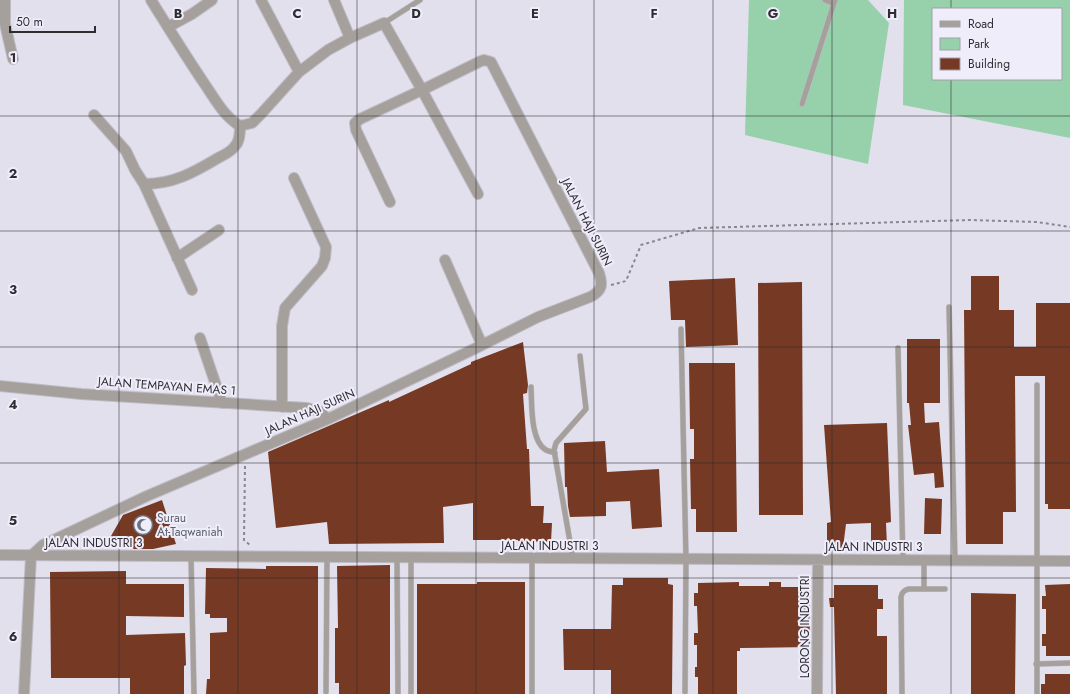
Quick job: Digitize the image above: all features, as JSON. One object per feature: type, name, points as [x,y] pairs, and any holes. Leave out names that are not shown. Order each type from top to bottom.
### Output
[{"type":"street","points":[[5,0],[5,24],[13,59]]},
{"type":"street","points":[[151,0],[187,58],[224,112],[232,121],[240,126],[252,123],[299,72],[328,50],[350,38],[384,23],[478,194]]},
{"type":"street","points":[[168,27],[212,0]]},
{"type":"street","points":[[261,0],[299,72]]},
{"type":"street","points":[[334,0],[350,38]]},
{"type":"street","name":"JALAN HAJI SURIN","points":[[31,556],[43,545],[147,496],[328,419],[482,345],[538,316],[597,294],[601,288],[602,280],[599,273],[491,62],[484,60],[481,61],[422,90]]},
{"type":"street","points":[[390,202],[356,130],[355,123],[360,119],[422,90]]},
{"type":"street","points":[[94,115],[126,151],[144,184],[192,290]]},
{"type":"street","points":[[144,184],[170,182],[184,177],[211,163],[237,145],[240,126]]},
{"type":"street","points":[[282,407],[282,326],[285,308],[322,266],[325,258],[326,247],[294,178]]},
{"type":"street","points":[[177,258],[219,230]]},
{"type":"street","points":[[445,260],[482,345]]},
{"type":"street","points":[[200,338],[222,403]]},
{"type":"street","name":"JALAN TEMPAYAN EMAS 1","points":[[0,386],[48,391],[316,409],[322,412],[328,419]]},
{"type":"street","name":"JALAN INDUSTRI 3","points":[[0,555],[265,558],[1070,562]]},
{"type":"street","points":[[24,694],[31,556]]},
{"type":"street","name":"LORONG INDUSTRI","points":[[817,694],[818,560]]},
{"type":"lane","points":[[384,23],[420,0]]},
{"type":"lane","points":[[802,104],[835,2],[826,0]]},
{"type":"lane","points":[[949,307],[956,561]]},
{"type":"lane","points":[[681,329],[686,560],[685,692]]},
{"type":"lane","points":[[898,348],[903,561]]},
{"type":"lane","points":[[573,559],[554,446],[586,408],[580,356]]},
{"type":"lane","points":[[1037,385],[1037,694]]},
{"type":"lane","points":[[531,387],[534,434],[546,450],[555,452]]},
{"type":"lane","points":[[192,557],[194,694]]},
{"type":"lane","points":[[326,692],[327,558]]},
{"type":"lane","points":[[397,558],[398,694]]},
{"type":"lane","points":[[411,558],[411,694]]},
{"type":"lane","points":[[532,559],[532,694]]},
{"type":"lane","points":[[924,561],[924,588]]},
{"type":"lane","points":[[902,694],[902,593],[905,590],[924,588],[945,589]]},
{"type":"lane","points":[[1036,664],[1070,663]]},
{"type":"path","points":[[601,288],[626,281],[641,245],[699,228],[970,220],[1037,222],[1070,227]]},
{"type":"path","points":[[245,454],[244,540],[265,558]]},
{"type":"green space","points":[[749,0],[868,0],[889,23],[868,164],[745,135]]},
{"type":"green space","points":[[904,0],[1070,0],[1070,138],[903,105]]},
{"type":"building","points":[[971,276],[999,276],[999,310],[1014,310],[1014,347],[1036,347],[1036,303],[1070,303],[1070,509],[1048,509],[1048,504],[1045,504],[1045,376],[1015,376],[1016,512],[1003,512],[1003,544],[966,544],[964,310],[971,310]]},
{"type":"building","points":[[735,278],[738,345],[686,347],[685,320],[671,320],[669,281]]},
{"type":"building","points":[[802,282],[803,515],[759,515],[758,283]]},
{"type":"building","points":[[907,339],[940,339],[940,403],[924,403],[925,423],[939,422],[944,487],[935,488],[934,473],[914,475],[908,425],[911,425],[909,403],[907,403]]},
{"type":"building","points":[[523,342],[528,385],[527,393],[523,394],[527,449],[529,449],[531,506],[544,506],[543,523],[552,523],[551,542],[473,540],[473,503],[443,507],[444,543],[329,544],[327,522],[276,528],[268,452],[389,400],[389,402],[471,364],[471,362]]},
{"type":"building","points":[[689,363],[735,363],[737,532],[696,532],[696,509],[691,509],[690,459],[694,459],[694,429],[690,429]]},
{"type":"building","points":[[887,423],[891,522],[886,523],[887,546],[871,546],[871,523],[846,524],[843,548],[827,547],[827,523],[831,522],[824,425]]},
{"type":"building","points":[[605,441],[607,472],[659,469],[662,527],[632,529],[630,501],[606,502],[606,516],[570,517],[567,487],[565,487],[564,443]]},
{"type":"building","points":[[925,498],[942,499],[941,534],[924,534]]},
{"type":"building","name":"Surau At-Taqwaniah","points":[[162,500],[176,544],[153,549],[134,549],[111,536],[123,515]]},
{"type":"building","points":[[390,565],[390,694],[339,694],[339,683],[335,683],[335,628],[338,628],[337,566]]},
{"type":"building","points":[[266,566],[318,566],[318,694],[206,694],[207,679],[210,679],[210,633],[227,632],[227,618],[210,618],[210,614],[205,614],[206,568],[266,569]]},
{"type":"building","points":[[126,571],[126,584],[184,584],[184,617],[126,616],[126,635],[185,633],[186,665],[184,666],[184,694],[130,694],[130,678],[51,678],[50,572]]},
{"type":"building","points":[[623,578],[668,578],[668,584],[673,585],[672,694],[611,694],[611,670],[564,670],[563,629],[611,629],[612,585],[623,585]]},
{"type":"building","points":[[477,582],[525,582],[525,694],[417,694],[417,584],[477,584]]},
{"type":"building","points":[[739,582],[739,586],[769,586],[769,582],[781,582],[781,587],[809,587],[810,647],[740,648],[740,651],[737,651],[737,694],[698,694],[698,677],[695,677],[695,667],[697,667],[697,645],[694,645],[694,633],[698,633],[697,606],[694,606],[694,593],[698,593],[698,583]]},
{"type":"building","points":[[1070,584],[1070,656],[1046,656],[1046,646],[1042,646],[1042,634],[1046,634],[1046,609],[1042,609],[1042,596],[1046,596],[1045,585]]},
{"type":"building","points":[[834,585],[878,585],[878,599],[883,599],[883,609],[877,609],[877,636],[887,636],[887,694],[836,694],[834,607],[830,607],[829,598],[834,598]]},
{"type":"building","points":[[971,593],[1016,594],[1015,694],[971,694]]},
{"type":"building","points":[[1045,674],[1070,674],[1070,694],[1041,694],[1041,684],[1045,684]]},
{"type":"place","name":"Surau At-Taqwaniah","points":[[143,525]]}]
